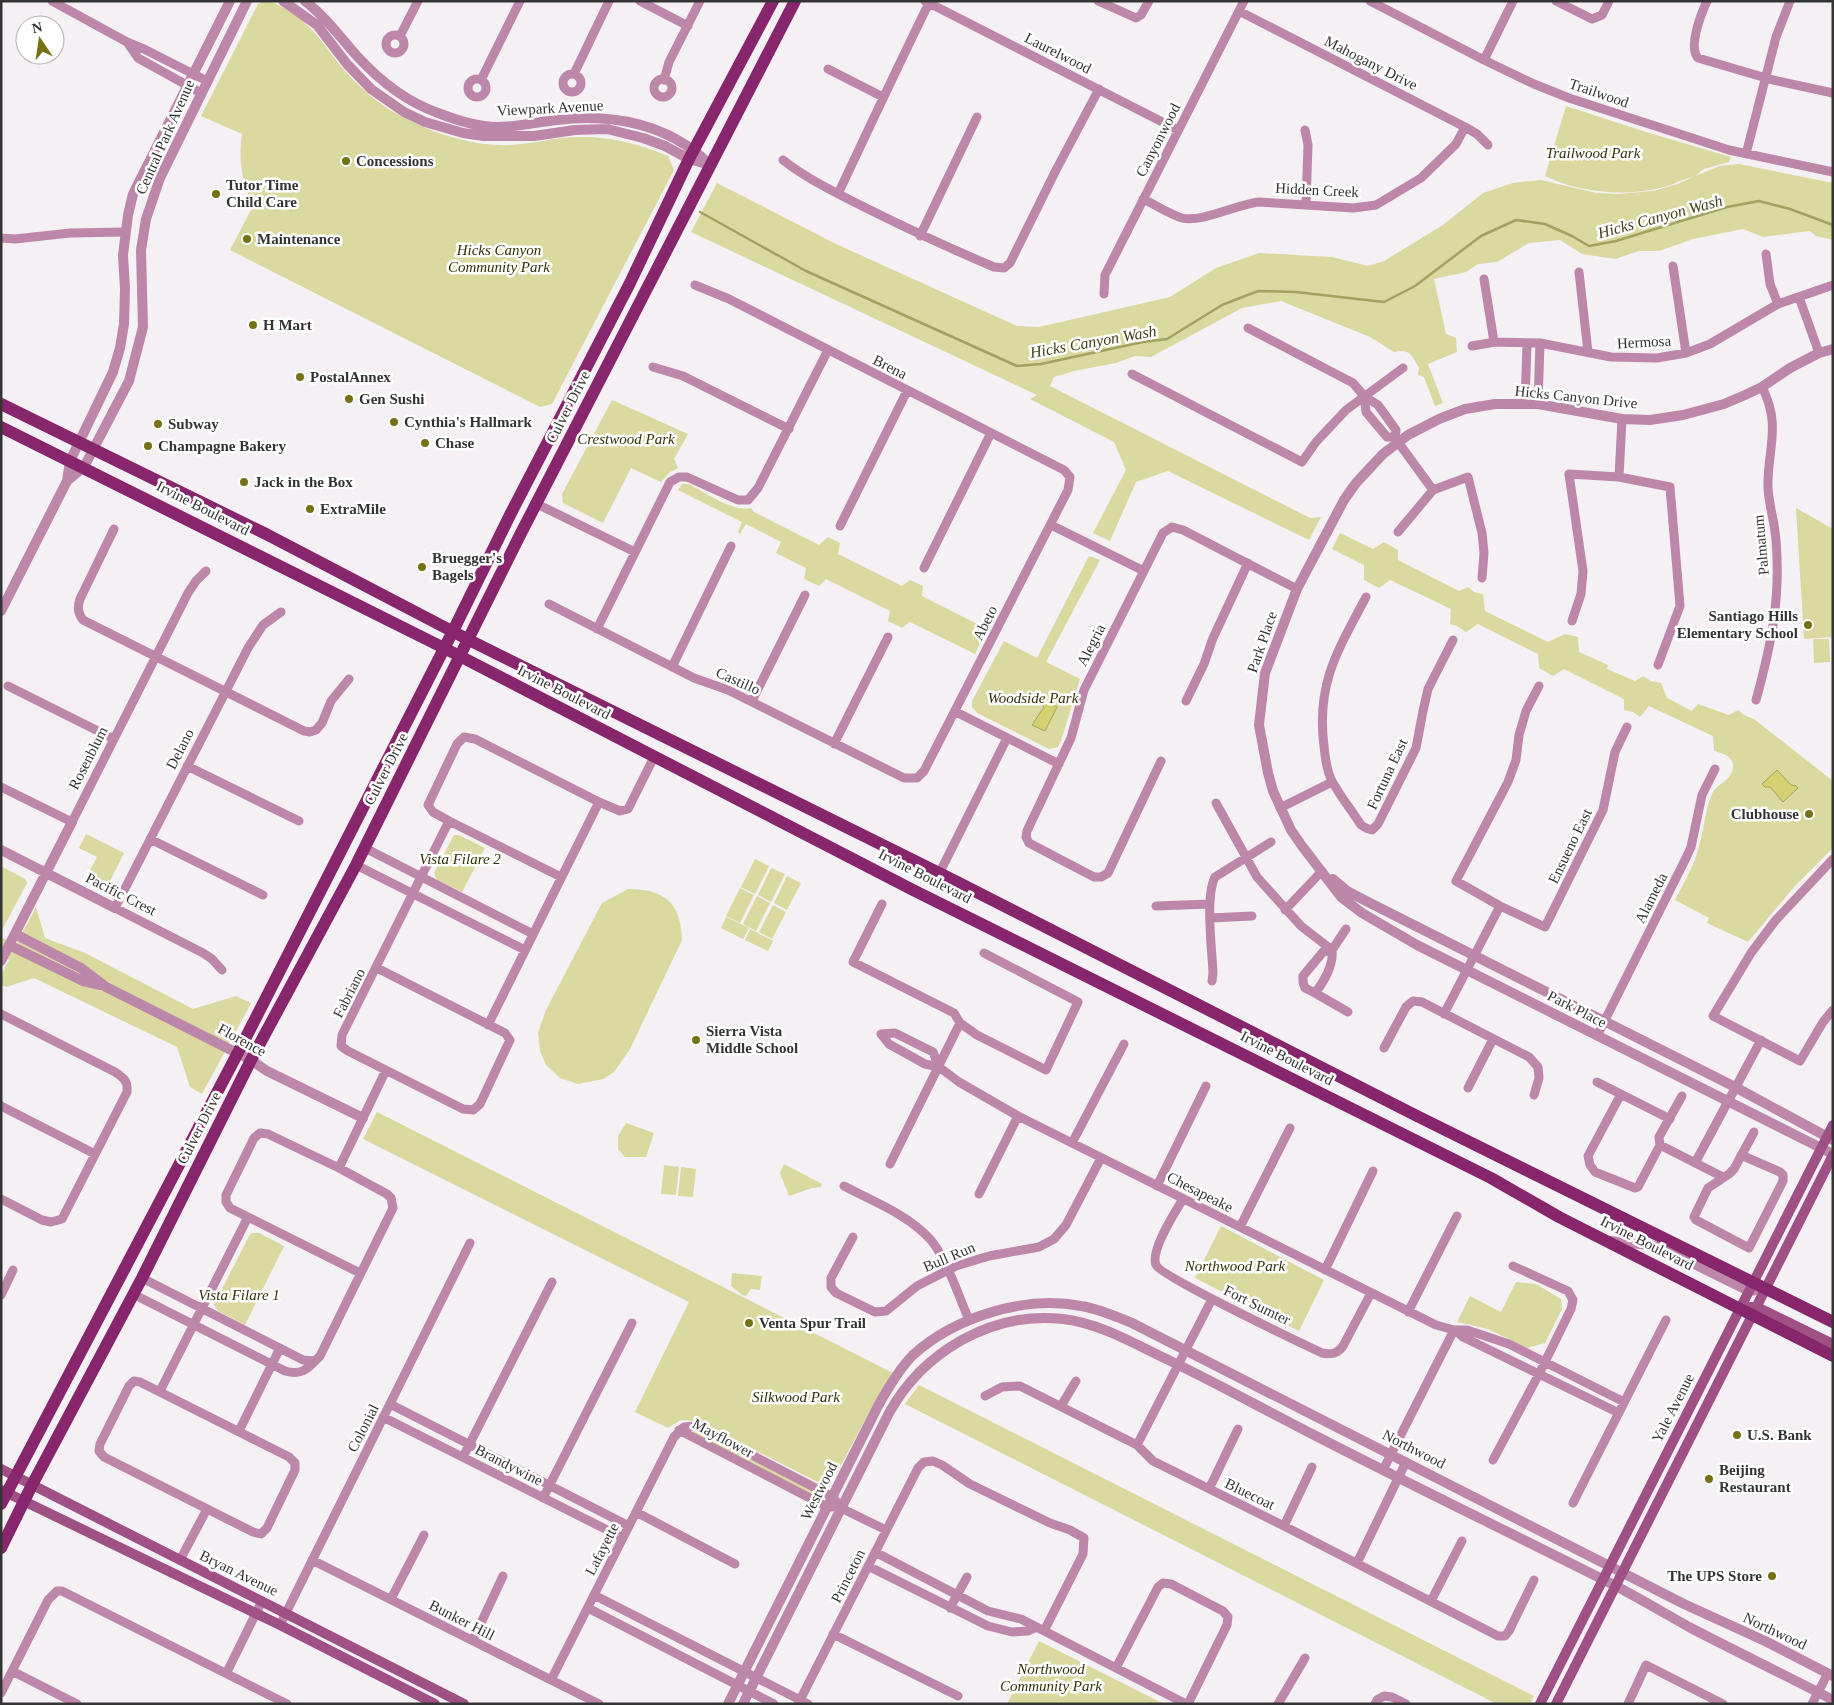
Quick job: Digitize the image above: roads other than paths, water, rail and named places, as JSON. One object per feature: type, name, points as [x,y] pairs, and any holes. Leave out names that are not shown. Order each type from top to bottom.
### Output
[{"type":"main road","name":"Culver Drive","points":[[3,1496],[238,1053],[511,513],[629,286],[688,155],[773,1]]},
{"type":"main road","name":"Culver Drive","points":[[1,1548],[32,1485],[142,1278],[251,1060],[365,848],[537,504],[795,1]]},
{"type":"main road","name":"Irvine Boulevard","points":[[1,404],[266,534],[469,640],[939,874],[1751,1286],[1766,1288],[1833,1322]]},
{"type":"main road","name":"Irvine Boulevard","points":[[1,427],[460,656],[914,890],[1491,1178],[1604,1240],[1740,1309],[1754,1311],[1833,1356]]},
{"type":"main road","name":"Yale Avenue","points":[[1540,1704],[1821,1148],[1830,1138],[1833,1125]]},
{"type":"main road","name":"Yale Avenue","points":[[1556,1704],[1833,1154]]},
{"type":"main road","points":[[1754,1311],[1833,1344]]},
{"type":"main road","name":"Bryan Avenue","points":[[1,1469],[464,1704]]},
{"type":"main road","name":"Bryan Avenue","points":[[3,1496],[24,1501],[256,1613],[435,1704]]},
{"type":"street","points":[[52,1],[127,42],[144,48],[207,81]]},
{"type":"street","name":"Central Park Avenue","points":[[1,611],[67,481],[70,461],[113,372],[124,324],[126,289],[122,255],[133,194],[230,1]]},
{"type":"street","name":"Central Park Avenue","points":[[67,481],[84,467],[129,381],[143,327],[141,250],[146,219],[160,178],[247,1]]},
{"type":"street","name":"Viewpark Avenue","points":[[284,1],[317,25],[347,64],[371,89],[404,112],[425,122],[477,135],[504,137],[534,136],[574,130],[607,130],[642,138],[688,155]]},
{"type":"street","name":"Viewpark Avenue","points":[[305,1],[321,13],[357,56],[382,80],[416,103],[447,116],[496,127],[588,118],[633,122],[674,138],[688,155]]},
{"type":"street","points":[[481,80],[520,1]]},
{"type":"street","points":[[574,74],[609,1]]},
{"type":"street","points":[[640,1],[688,26]]},
{"type":"street","points":[[664,80],[669,62],[700,1]]},
{"type":"street","points":[[1098,1],[1136,18],[1142,16],[1149,1]]},
{"type":"street","name":"Canyonwood","points":[[1104,294],[1106,275],[1244,1]]},
{"type":"street","name":"Trailwood","points":[[1370,1],[1484,60],[1534,84],[1569,98],[1746,154],[1833,172]]},
{"type":"street","points":[[1484,60],[1513,1]]},
{"type":"street","points":[[1556,1],[1592,19],[1602,15],[1609,1]]},
{"type":"street","points":[[1707,1],[1694,44],[1694,54],[1703,60],[1766,78],[1833,93]]},
{"type":"street","points":[[1746,154],[1776,37],[1790,1]]},
{"type":"street","points":[[400,36],[417,2]]},
{"type":"street","points":[[838,194],[928,2]]},
{"type":"street","name":"Laurelwood","points":[[928,2],[1178,130]]},
{"type":"street","name":"Mahogany Drive","points":[[1239,11],[1465,126],[1488,145]]},
{"type":"street","points":[[127,42],[138,58],[201,93]]},
{"type":"street","points":[[828,69],[883,97]]},
{"type":"street","points":[[783,160],[796,170],[838,194],[920,236],[994,267],[1004,268],[1010,262],[1099,89]]},
{"type":"street","points":[[443,128],[447,116]]},
{"type":"street","points":[[920,236],[977,118]]},
{"type":"street","name":"Hidden Creek","points":[[1143,199],[1184,218],[1202,218],[1252,203],[1273,202],[1353,208],[1376,205],[1421,178],[1456,144],[1465,126]]},
{"type":"street","points":[[1305,130],[1308,146],[1306,204]]},
{"type":"street","points":[[688,155],[710,165]]},
{"type":"street","points":[[1,238],[15,240],[70,233],[125,232]]},
{"type":"street","points":[[1766,254],[1770,284],[1778,304]]},
{"type":"street","points":[[1673,266],[1686,353]]},
{"type":"street","points":[[1579,272],[1588,352]]},
{"type":"street","points":[[1484,279],[1494,342]]},
{"type":"street","name":"Hermosa","points":[[1472,346],[1494,342],[1540,343],[1611,357],[1657,358],[1686,353],[1710,344],[1778,304],[1833,285]]},
{"type":"street","name":"Brena","points":[[695,286],[729,299],[1064,470],[1070,477]]},
{"type":"street","points":[[1799,297],[1819,353]]},
{"type":"street","points":[[1248,328],[1353,383],[1364,396],[1378,405],[1396,430],[1397,440],[1433,490]]},
{"type":"street","points":[[1525,404],[1527,343]]},
{"type":"street","points":[[1538,404],[1540,343]]},
{"type":"street","name":"Hicks Canyon Drive","points":[[1397,440],[1420,428],[1466,409],[1495,404],[1538,404],[1622,419],[1650,420],[1683,415],[1724,404],[1762,387],[1790,368],[1833,348]]},
{"type":"street","points":[[597,629],[670,482],[683,476],[695,479],[738,500],[748,500],[758,488],[828,350]]},
{"type":"street","points":[[653,367],[683,376],[789,429]]},
{"type":"street","points":[[1527,367],[1539,368]]},
{"type":"street","points":[[1132,374],[1302,462],[1316,442],[1346,410],[1403,368]]},
{"type":"street","name":"Palmatum","points":[[1756,700],[1764,672],[1774,621],[1778,581],[1776,540],[1768,490],[1768,469],[1773,436],[1772,416],[1762,387]]},
{"type":"street","points":[[840,526],[908,391]]},
{"type":"street","points":[[1619,477],[1622,419]]},
{"type":"street","points":[[924,568],[991,433]]},
{"type":"street","name":"Park Place","points":[[1397,440],[1370,467],[1344,500],[1297,590],[1265,673],[1260,725],[1268,773],[1280,808],[1302,846],[1341,897],[1417,945],[1833,1154]]},
{"type":"street","points":[[1572,621],[1581,594],[1582,571],[1569,474],[1619,477],[1670,487],[1680,606],[1658,665]]},
{"type":"street","name":"Abeto","points":[[917,778],[924,771],[956,712],[1068,490],[1070,477]]},
{"type":"street","points":[[1398,532],[1433,490],[1468,477],[1482,533],[1484,553],[1482,578]]},
{"type":"street","points":[[537,504],[635,552]]},
{"type":"street","points":[[1051,525],[1144,571]]},
{"type":"street","name":"Alegria","points":[[1161,761],[1108,873],[1101,877],[1094,877],[1088,874],[1029,843],[1026,838],[1027,831],[1071,738],[1084,690],[1163,533],[1172,526],[1248,563]]},
{"type":"street","points":[[114,529],[77,607],[83,620],[296,729],[310,732],[316,730],[322,723],[331,701],[349,679]]},
{"type":"street","points":[[672,667],[731,546]]},
{"type":"street","points":[[1186,701],[1204,664],[1212,638],[1248,563],[1297,590]]},
{"type":"street","name":"Rosenblum","points":[[1,961],[188,593],[206,571]]},
{"type":"street","points":[[752,701],[805,595]]},
{"type":"street","points":[[1280,808],[1332,782],[1325,755],[1322,728],[1326,682],[1333,660],[1366,597]]},
{"type":"street","name":"Castillo","points":[[549,604],[694,678],[752,701],[904,778],[917,778]]},
{"type":"street","name":"Delano","points":[[115,908],[257,633],[281,612]]},
{"type":"street","points":[[834,744],[888,637]]},
{"type":"street","name":"Fortuna East","points":[[1332,782],[1361,825],[1372,830],[1378,824],[1416,748],[1428,689],[1453,640]]},
{"type":"street","points":[[8,686],[114,739]]},
{"type":"street","points":[[1444,1014],[1500,906],[1456,881],[1508,782],[1516,760],[1519,735],[1526,711],[1539,686]]},
{"type":"street","points":[[956,712],[1059,764]]},
{"type":"street","name":"Ensueno East","points":[[1500,906],[1545,927],[1603,810],[1615,752],[1627,727]]},
{"type":"street","points":[[561,877],[433,812],[428,805],[457,744],[464,737],[475,739],[620,811],[628,809],[654,757]]},
{"type":"street","points":[[939,874],[1007,738]]},
{"type":"street","points":[[187,766],[299,821]]},
{"type":"street","name":"Alameda","points":[[1597,1036],[1688,853],[1702,795],[1716,769]]},
{"type":"street","points":[[1,787],[72,822]]},
{"type":"street","points":[[377,968],[488,1025],[599,802]]},
{"type":"street","points":[[1216,803],[1257,877],[1301,926],[1332,950]]},
{"type":"street","name":"Fabriano","points":[[449,821],[342,1035],[340,1046],[464,1109],[473,1110],[480,1104],[510,1040],[505,1033],[488,1025]]},
{"type":"street","points":[[150,839],[263,895]]},
{"type":"street","points":[[1212,981],[1214,973],[1210,904],[1212,884],[1215,877],[1271,842]]},
{"type":"street","points":[[365,848],[533,934]]},
{"type":"street","name":"Pacific Crest","points":[[1,850],[203,953],[212,959],[222,970]]},
{"type":"street","points":[[1833,859],[1770,927],[1751,952],[1713,1016],[1800,1060],[1823,1022],[1833,1010]]},
{"type":"street","points":[[356,865],[525,950]]},
{"type":"street","points":[[1285,910],[1322,871]]},
{"type":"street","name":"Park Place","points":[[1322,871],[1347,891],[1735,1087],[1830,1138]]},
{"type":"street","points":[[882,904],[853,962],[954,1013],[960,1023],[977,1035],[1046,1070],[1078,1002],[984,953]]},
{"type":"street","points":[[1156,906],[1210,904]]},
{"type":"street","points":[[1211,918],[1252,916]]},
{"type":"street","points":[[1315,994],[1322,986],[1333,958],[1332,950],[1346,929]]},
{"type":"street","name":"Florence","points":[[15,934],[81,968],[106,987],[238,1053],[267,1071],[364,1118]]},
{"type":"street","name":"Florence","points":[[9,945],[83,981],[106,987]]},
{"type":"street","points":[[1332,950],[1323,952],[1304,976],[1303,982],[1305,988],[1348,1012]]},
{"type":"street","points":[[1384,1048],[1406,1007],[1414,1001],[1422,1002],[1529,1057],[1538,1067],[1539,1078],[1534,1095]]},
{"type":"street","points":[[1,1014],[115,1072],[126,1080],[127,1092],[62,1219],[51,1222],[42,1220],[1,1199]]},
{"type":"street","points":[[890,1164],[960,1023]]},
{"type":"street","name":"Chesapeake","points":[[939,1067],[933,1052],[895,1034],[881,1034],[889,1044],[925,1064],[939,1067],[959,1082],[1018,1116],[1408,1312],[1436,1325],[1454,1330],[1467,1330],[1509,1344],[1624,1402]]},
{"type":"street","points":[[1468,1088],[1493,1039]]},
{"type":"street","points":[[1695,1163],[1761,1040]]},
{"type":"street","points":[[1072,1143],[1124,1044]]},
{"type":"street","points":[[339,1168],[386,1070]]},
{"type":"street","points":[[1597,1082],[1670,1119]]},
{"type":"street","points":[[1157,1186],[1206,1086]]},
{"type":"street","points":[[1621,1094],[1588,1156],[1590,1165],[1596,1172],[1636,1188],[1638,1188],[1660,1145],[1660,1137],[1682,1096]]},
{"type":"street","points":[[1,1106],[95,1154]]},
{"type":"street","points":[[979,1194],[1018,1116]]},
{"type":"street","points":[[1240,1227],[1290,1128]]},
{"type":"street","points":[[1741,1155],[1783,1175],[1782,1181],[1749,1248],[1696,1220],[1694,1217],[1708,1188],[1734,1169],[1741,1155],[1754,1132]]},
{"type":"street","points":[[133,1294],[293,1373],[301,1372],[308,1368],[320,1356],[393,1208],[391,1198],[339,1168],[268,1134],[260,1133],[254,1138],[226,1195],[226,1202],[230,1208],[360,1274]]},
{"type":"street","points":[[1660,1145],[1723,1178]]},
{"type":"street","name":"Bull Run","points":[[852,1237],[831,1278],[831,1287],[836,1294],[875,1312],[886,1311],[918,1286],[947,1270],[988,1256],[1039,1247],[1054,1239],[1066,1226],[1101,1158]]},
{"type":"street","points":[[1324,1270],[1373,1171]]},
{"type":"street","points":[[844,1186],[908,1219],[930,1240],[947,1270],[969,1320]]},
{"type":"street","name":"Fort Sumter","points":[[1183,1199],[1155,1251],[1155,1263],[1161,1272],[1212,1299],[1322,1353],[1334,1353],[1343,1346],[1371,1293]]},
{"type":"street","points":[[1408,1312],[1457,1216]]},
{"type":"street","points":[[160,1392],[248,1217]]},
{"type":"street","points":[[1604,1240],[1650,1245],[1666,1250],[1751,1286]]},
{"type":"street","name":"Colonial","points":[[280,1625],[470,1243]]},
{"type":"street","points":[[1493,1460],[1539,1374],[1571,1309],[1573,1300],[1568,1291],[1513,1266]]},
{"type":"street","points":[[1,1295],[13,1270]]},
{"type":"street","points":[[142,1278],[302,1360],[315,1361]]},
{"type":"street","points":[[463,1457],[552,1282]]},
{"type":"street","points":[[1137,1445],[1212,1299]]},
{"type":"street","name":"Northwood","points":[[969,1320],[1004,1309],[1034,1304],[1080,1306],[1106,1312],[1186,1350],[1622,1572],[1830,1674]]},
{"type":"street","name":"Westwood","points":[[743,1704],[889,1413],[918,1372],[940,1354],[976,1332],[1020,1320],[1062,1319],[1084,1323],[1113,1333],[1179,1364]]},
{"type":"street","name":"Westwood","points":[[728,1704],[884,1395],[913,1356],[936,1339],[969,1320]]},
{"type":"street","points":[[1574,1503],[1666,1320]]},
{"type":"street","points":[[543,1498],[632,1323]]},
{"type":"street","points":[[1383,1470],[1454,1330]]},
{"type":"street","name":"Chesapeake","points":[[1454,1330],[1619,1413]]},
{"type":"street","points":[[239,1431],[280,1348]]},
{"type":"street","points":[[1179,1364],[1383,1470],[1602,1579],[1676,1620],[1833,1700]]},
{"type":"street","points":[[134,1380],[160,1392],[239,1431],[295,1462],[295,1470],[267,1528],[261,1534],[253,1532],[104,1457],[99,1451],[103,1437],[129,1386],[134,1380]]},
{"type":"street","points":[[1061,1406],[1076,1380]]},
{"type":"street","name":"Bluecoat","points":[[985,1396],[1002,1387],[1020,1386],[1137,1445],[1153,1461],[1498,1636],[1505,1636],[1513,1625],[1534,1580]]},
{"type":"street","name":"Brandywine","points":[[390,1404],[629,1526]]},
{"type":"street","name":"Brandywine","points":[[383,1417],[623,1538]]},
{"type":"street","name":"Mayflower","points":[[841,1508],[833,1497],[696,1426],[684,1426],[679,1430],[827,1507],[841,1508],[886,1530]]},
{"type":"street","points":[[1209,1489],[1238,1429]]},
{"type":"street","name":"Lafayette","points":[[551,1680],[679,1430]]},
{"type":"street","name":"Princeton","points":[[802,1702],[833,1634],[918,1468],[924,1462],[933,1461],[942,1465],[970,1484],[1084,1538],[1082,1554],[1040,1629]]},
{"type":"street","points":[[1357,1563],[1406,1462]]},
{"type":"street","points":[[1284,1526],[1312,1467]]},
{"type":"street","points":[[180,1560],[207,1509]]},
{"type":"street","points":[[636,1512],[735,1564]]},
{"type":"street","points":[[391,1599],[424,1536]]},
{"type":"street","points":[[1431,1601],[1462,1542]]},
{"type":"street","points":[[875,1552],[988,1611],[1021,1619],[1116,1668],[1187,1704],[1227,1624],[1228,1617],[1223,1611],[1171,1584],[1163,1583],[1153,1594],[1116,1668]]},
{"type":"street","name":"Bunker Hill","points":[[312,1560],[599,1704]]},
{"type":"street","points":[[868,1566],[988,1626],[999,1630],[1022,1632],[1040,1629]]},
{"type":"street","points":[[473,1640],[503,1576]]},
{"type":"street","points":[[950,1608],[967,1577]]},
{"type":"street","points":[[1,1693],[48,1600],[57,1591],[67,1592],[287,1704]]},
{"type":"street","points":[[594,1595],[802,1702]]},
{"type":"street","points":[[227,1672],[262,1601]]},
{"type":"street","points":[[588,1608],[774,1704]]},
{"type":"street","points":[[833,1634],[958,1696]]},
{"type":"street","points":[[1278,1704],[1305,1658]]},
{"type":"street","points":[[1628,1704],[1646,1665],[1723,1704]]},
{"type":"street","points":[[12,1671],[77,1704]]},
{"type":"street","points":[[1812,1704],[1830,1674]]},
{"type":"street","points":[[1375,1704],[1384,1696],[1392,1697],[1406,1704]]},
{"type":"waterway","name":"Hicks Canyon Wash","points":[[700,212],[806,271],[1017,366],[1041,364],[1143,342],[1167,339],[1222,305],[1258,291],[1296,292],[1384,302],[1415,286],[1481,236],[1516,220],[1545,224],[1589,246],[1616,241],[1727,207],[1759,201],[1790,209],[1833,225]]},
{"type":"place","name":"Concessions","points":[[346,161]]},
{"type":"place","name":"Tutor Time Child Care","points":[[216,194]]},
{"type":"place","name":"Maintenance","points":[[247,239]]},
{"type":"place","name":"H Mart","points":[[253,325]]},
{"type":"place","name":"PostalAnnex","points":[[300,377]]},
{"type":"place","name":"Gen Sushi","points":[[349,399]]},
{"type":"place","name":"Cynthia's Hallmark","points":[[394,422]]},
{"type":"place","name":"Subway","points":[[158,424]]},
{"type":"place","name":"Chase","points":[[425,443]]},
{"type":"place","name":"Champagne Bakery","points":[[148,446]]},
{"type":"place","name":"Jack in the Box","points":[[244,482]]},
{"type":"place","name":"ExtraMile","points":[[310,509]]},
{"type":"place","name":"Bruegger's Bagels","points":[[422,567]]},
{"type":"place","name":"Santiago Hills Elementary School","points":[[1808,625]]},
{"type":"place","name":"Clubhouse","points":[[1809,814]]},
{"type":"place","name":"Sierra Vista Middle School","points":[[696,1040]]},
{"type":"place","name":"Venta Spur Trail","points":[[749,1323]]},
{"type":"place","name":"U.S. Bank","points":[[1737,1435]]},
{"type":"place","name":"Beijing Restaurant","points":[[1709,1479]]},
{"type":"place","name":"The UPS Store","points":[[1772,1576]]},
{"type":"park label","name":"Trailwood Park","points":[[1593,153]]},
{"type":"park label","name":"Hicks Canyon Community Park","points":[[499,258]]},
{"type":"park label","name":"Crestwood Park","points":[[626,439]]},
{"type":"park label","name":"Woodside Park","points":[[1033,698]]},
{"type":"park label","name":"Vista Filare 2","points":[[460,859]]},
{"type":"park label","name":"Northwood Park","points":[[1235,1266]]},
{"type":"park label","name":"Vista Filare 1","points":[[239,1295]]},
{"type":"park label","name":"Silkwood Park","points":[[796,1397]]},
{"type":"park label","name":"Northwood Community Park","points":[[1051,1678]]}]
